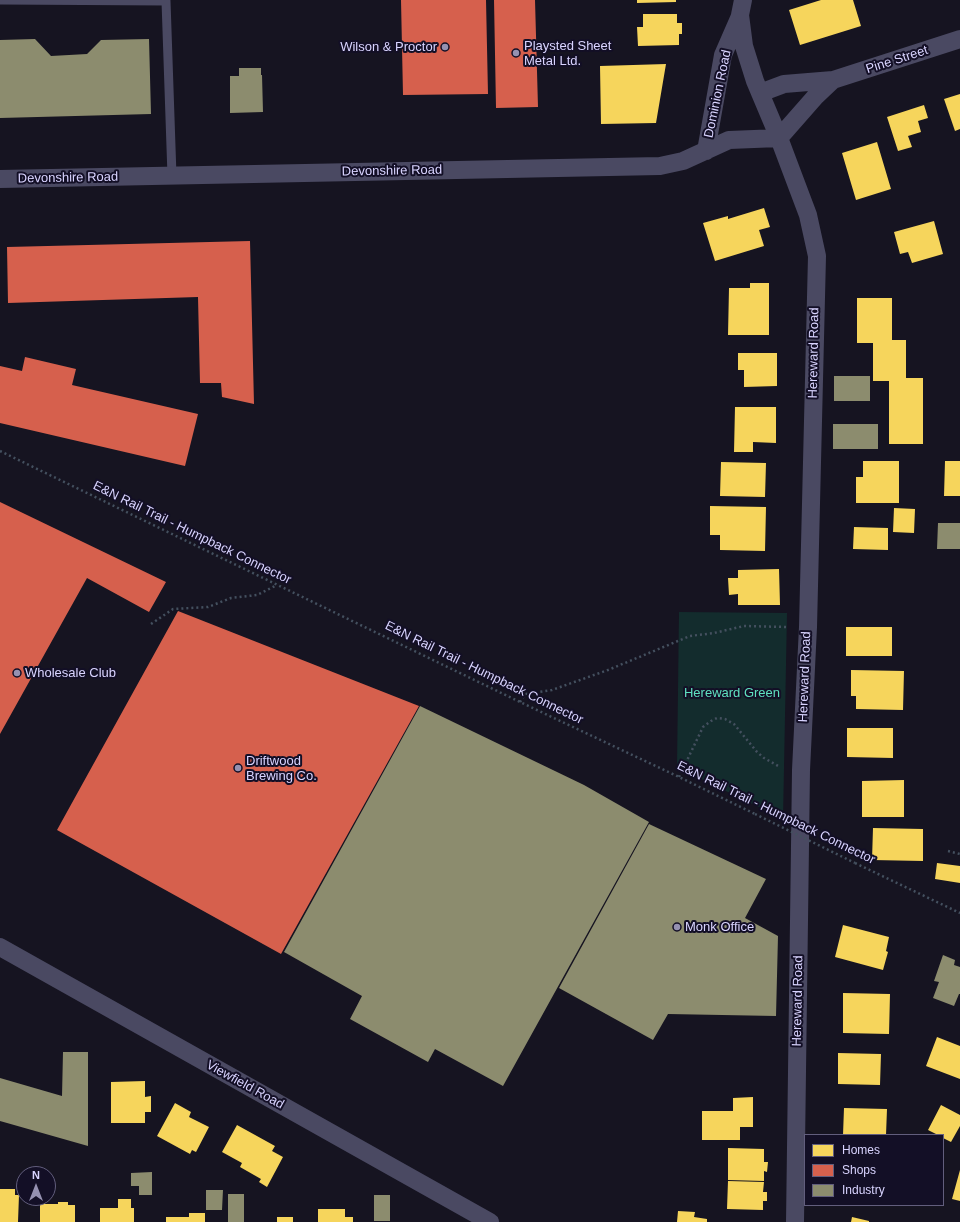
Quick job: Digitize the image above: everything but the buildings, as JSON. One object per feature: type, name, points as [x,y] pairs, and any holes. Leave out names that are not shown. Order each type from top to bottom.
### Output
[{"type":"street","name":"Dominion Road","points":[[742,7],[744,46],[755,81],[779,138]]},
{"type":"street","name":"Dominion Road","points":[[706,151],[723,56],[742,7]]},
{"type":"street","name":"Pine Street","points":[[760,93],[784,84],[833,80],[960,39]]},
{"type":"street","name":"Pine Street","points":[[779,138],[815,97],[833,80]]},
{"type":"street","name":"Devonshire Road","points":[[0,179],[660,166],[683,161],[729,140],[779,138]]},
{"type":"street","name":"Hereward Road","points":[[779,138],[808,215],[817,256],[808,627],[801,770],[795,1222]]},
{"type":"street","name":"Viewfield Road","points":[[0,947],[490,1222]]},
{"type":"lane","points":[[0,0],[166,2],[172,176]]},
{"type":"path","name":"E&N Rail Trail - Humpback Connector","points":[[0,451],[960,913]]},
{"type":"path","points":[[151,624],[173,609],[208,608],[231,598],[257,595],[277,585]]},
{"type":"path","points":[[520,702],[525,694],[552,690],[608,670],[690,636],[714,633],[744,626],[808,627]]},
{"type":"path","points":[[679,777],[704,727],[710,721],[717,718],[725,719],[734,724],[757,752],[764,758],[784,769]]},
{"type":"path","points":[[948,851],[960,854]]},
{"type":"green space","name":"Hereward Green","points":[[679,612],[787,613],[783,819],[677,767]]},
{"type":"place","name":"Wilson & Proctor","points":[[445,47]]},
{"type":"place","name":"Playsted Sheet Metal Ltd.","points":[[516,53]]},
{"type":"place","name":"Wholesale Club","points":[[17,673]]},
{"type":"place","name":"Driftwood Brewing Co.","points":[[238,768]]},
{"type":"place","name":"Monk Office","points":[[677,927]]}]
